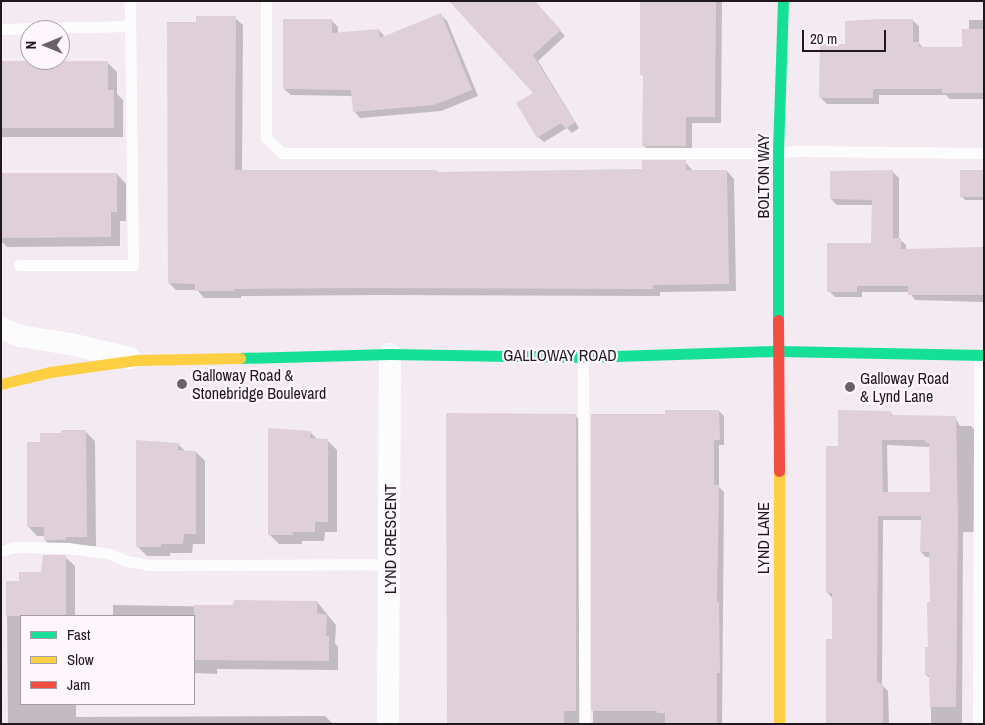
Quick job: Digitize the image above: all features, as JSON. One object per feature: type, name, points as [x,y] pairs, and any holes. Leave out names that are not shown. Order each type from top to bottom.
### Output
[{"type":"street","name":"BOLTON WAY","points":[[779,351],[778,151],[783,1]]},
{"type":"street","name":"GALLOWAY ROAD","points":[[1,328],[20,336],[70,344],[137,360]]},
{"type":"street","name":"GALLOWAY ROAD","points":[[1,384],[35,375],[137,360],[390,354],[584,356],[779,351],[981,355]]},
{"type":"street","name":"LYND LANE","points":[[779,351],[779,724]]},
{"type":"street","name":"LYND CRESCENT","points":[[388,724],[390,354]]},
{"type":"lane","points":[[19,265],[133,265],[130,1]]},
{"type":"lane","points":[[266,1],[266,138],[282,153],[755,154],[778,151],[984,152]]},
{"type":"lane","points":[[1,29],[130,26]]},
{"type":"lane","points":[[978,724],[981,555],[981,355]]},
{"type":"lane","points":[[584,356],[584,724]]},
{"type":"lane","points":[[1,551],[14,547],[68,548],[111,554],[127,561],[150,565],[390,564]]},
{"type":"building","points":[[449,1],[535,1],[561,30],[533,55],[575,122],[566,129],[561,123],[537,138],[516,103],[533,93]]},
{"type":"building","points":[[640,1],[716,1],[715,117],[686,117],[686,146],[642,146],[643,75],[640,75]]},
{"type":"building","points":[[441,13],[472,90],[434,105],[353,112],[351,90],[283,89],[283,19],[332,19],[332,33],[379,29],[380,38]]},
{"type":"building","points":[[196,16],[236,16],[235,170],[437,170],[437,172],[642,169],[642,160],[686,160],[686,170],[727,170],[729,284],[653,285],[653,289],[371,288],[195,291],[195,284],[168,283],[167,22],[196,22]]},
{"type":"building","points":[[913,19],[913,42],[919,42],[919,47],[962,47],[962,29],[984,29],[984,93],[942,93],[942,89],[873,89],[873,98],[819,98],[820,44],[845,44],[845,21]]},
{"type":"building","points":[[1,61],[20,61],[20,70],[70,70],[70,61],[108,61],[108,90],[114,90],[114,128],[1,128]]},
{"type":"building","points":[[893,170],[893,238],[901,238],[901,249],[983,247],[983,295],[908,295],[908,286],[857,286],[857,292],[827,292],[827,243],[871,243],[872,200],[830,199],[830,171]]},
{"type":"building","points":[[960,170],[984,170],[984,197],[960,197]]},
{"type":"building","points":[[1,173],[117,173],[117,212],[111,212],[111,237],[1,238]]},
{"type":"building","points":[[665,410],[719,410],[720,440],[714,440],[714,485],[719,485],[717,602],[719,602],[720,673],[717,673],[717,724],[665,724],[665,713],[657,713],[657,711],[591,711],[591,414],[665,414]]},
{"type":"building","points":[[838,410],[891,411],[891,415],[956,416],[958,522],[956,707],[930,707],[929,675],[925,675],[925,647],[928,647],[927,602],[930,602],[929,552],[920,552],[921,516],[878,516],[877,682],[883,684],[883,724],[826,724],[826,639],[832,639],[832,593],[826,593],[826,446],[838,446]],"holes":[[[882,440],[925,440],[925,443],[929,443],[930,492],[883,492]]]},
{"type":"building","points":[[446,413],[576,414],[576,711],[564,711],[564,724],[447,724]]},
{"type":"building","points":[[268,428],[311,431],[310,438],[328,439],[328,522],[315,522],[315,532],[293,532],[293,535],[268,535]]},
{"type":"building","points":[[61,430],[86,430],[87,537],[66,537],[66,540],[44,540],[44,527],[27,527],[27,442],[40,442],[40,433],[61,433]]},
{"type":"building","points":[[136,440],[179,443],[178,450],[196,451],[196,534],[184,534],[183,544],[161,544],[161,547],[136,547]]},
{"type":"building","points":[[43,555],[66,555],[66,615],[6,616],[6,581],[19,581],[19,572],[41,572]]},
{"type":"building","points":[[234,600],[317,601],[317,613],[327,615],[326,636],[329,636],[329,661],[195,660],[194,605],[233,605]]},
{"type":"traffic: fast","points":[[778,320],[778,151],[783,1]]},
{"type":"traffic: fast","points":[[240,358],[390,354],[583,357],[779,351],[984,355]]},
{"type":"traffic: slow","points":[[1,384],[50,372],[137,360],[240,358]]},
{"type":"traffic: slow","points":[[779,471],[779,724]]},
{"type":"traffic: jam","points":[[778,320],[779,471]]},
{"type":"place","name":"Galloway Road & Stonebridge Boulevard","points":[[182,384]]},
{"type":"place","name":"Galloway Road & Lynd Lane","points":[[850,387]]}]
